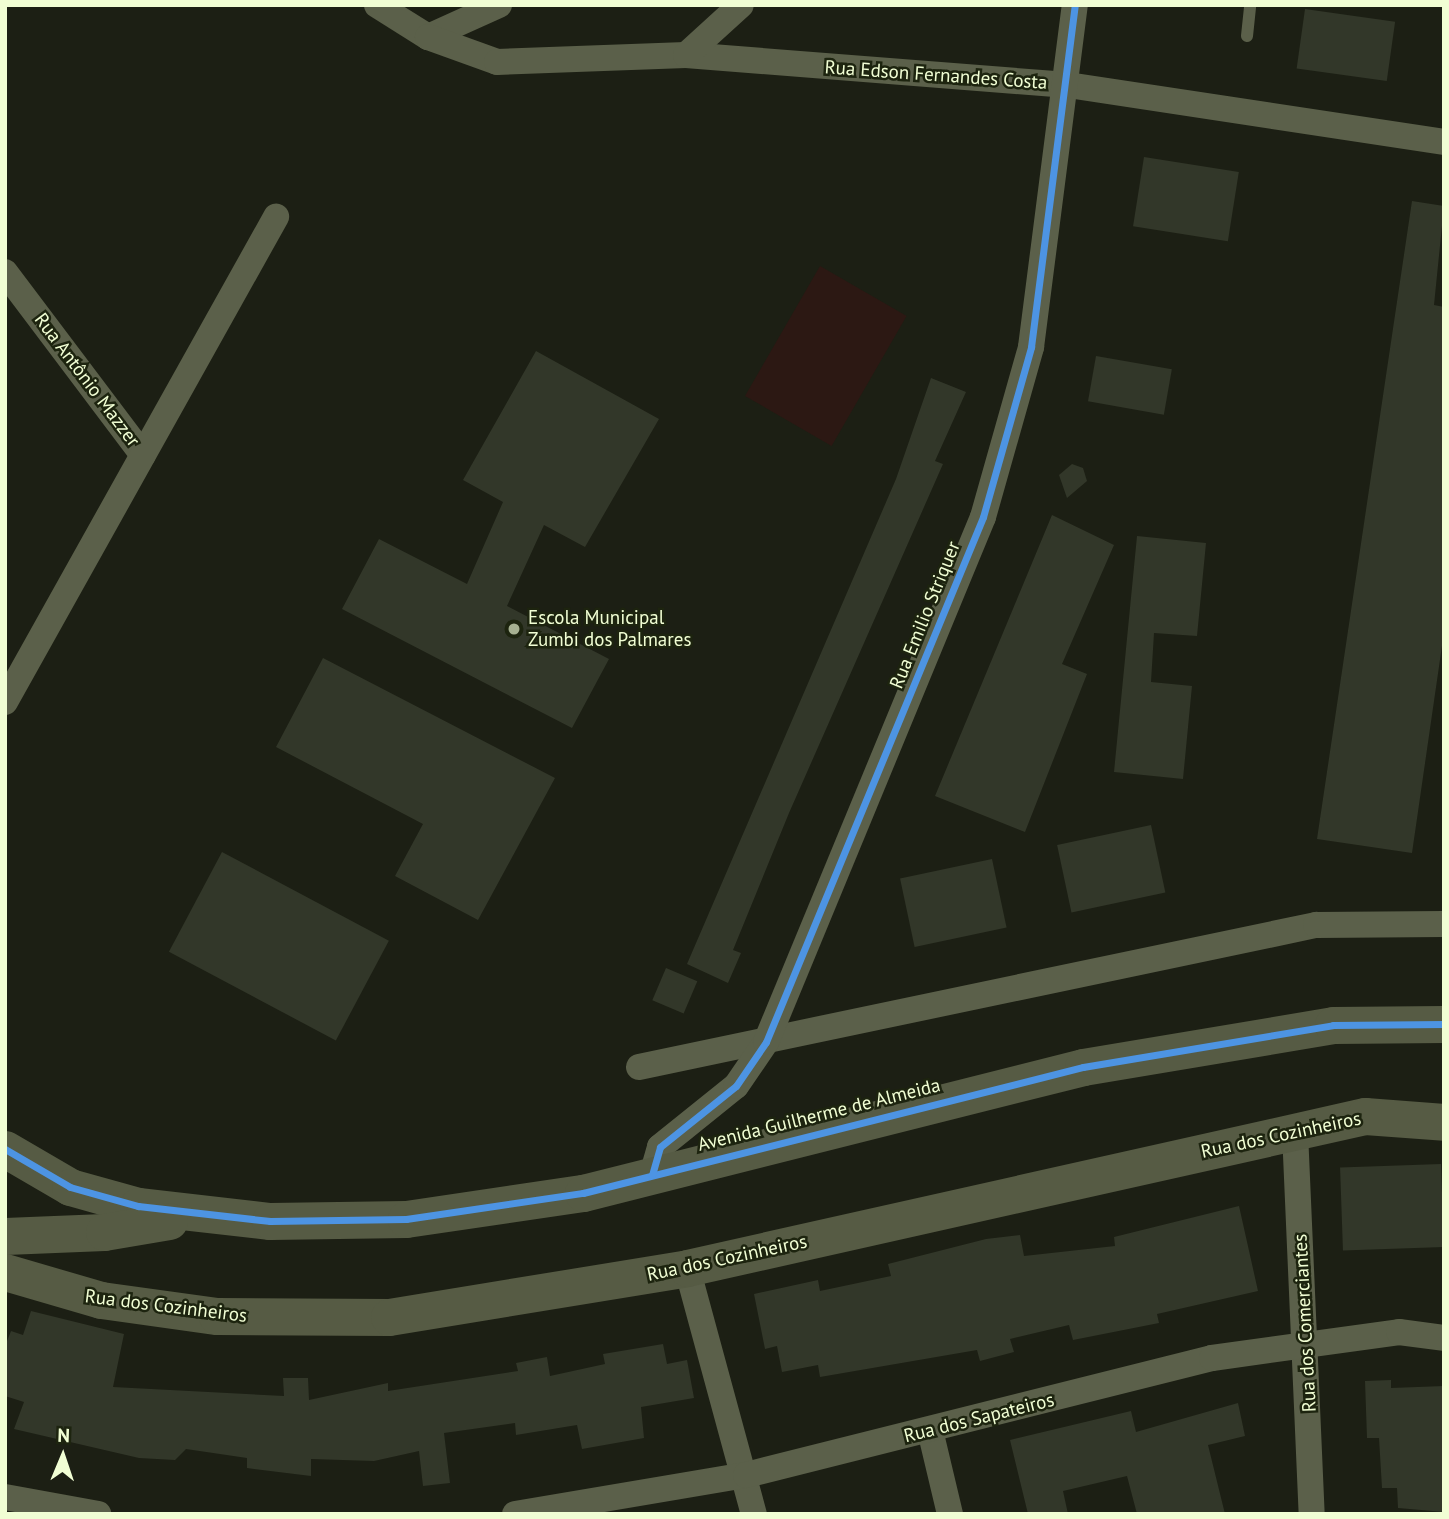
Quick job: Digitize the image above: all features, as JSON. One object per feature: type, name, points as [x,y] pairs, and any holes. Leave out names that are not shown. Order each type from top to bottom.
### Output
[{"type":"street","name":"Rua Edson Fernandes Costa","points":[[377,5],[428,37],[497,62],[686,55],[1068,85],[1444,142]]},
{"type":"street","points":[[428,37],[499,5]]},
{"type":"street","points":[[686,55],[741,5]]},
{"type":"street","name":"Rua Emilio Striquer","points":[[652,1175],[660,1147],[736,1086],[766,1042],[983,517],[1009,435],[1038,306],[1068,85],[1075,5]]},
{"type":"street","points":[[5,702],[276,217]]},
{"type":"street","name":"Rua Antônio Mazzer","points":[[5,272],[143,456]]},
{"type":"street","points":[[639,1067],[1316,925],[1444,924]]},
{"type":"street","name":"Avenida Guilherme de Almeida","points":[[5,1149],[70,1187],[194,1216],[303,1223],[406,1219],[546,1200],[1094,1065],[1333,1025],[1444,1024]]},
{"type":"street","name":"Rua dos Cozinheiros","points":[[5,1272],[101,1300],[217,1316],[390,1317],[503,1303],[687,1268],[1365,1116],[1444,1122]]},
{"type":"street","name":"Rua dos Comerciantes","points":[[1295,1132],[1308,1345],[1312,1514]]},
{"type":"street","points":[[5,1236],[104,1232],[194,1216]]},
{"type":"street","points":[[687,1268],[746,1475],[754,1514]]},
{"type":"street","name":"Rua dos Sapateiros","points":[[515,1514],[746,1475],[1212,1359],[1399,1332],[1444,1338]]},
{"type":"street","points":[[930,1430],[950,1514]]},
{"type":"street","points":[[5,1497],[98,1514]]},
{"type":"lane","points":[[1247,36],[1250,5]]},
{"type":"shaded area","points":[[820,266],[907,316],[832,446],[745,396]]},
{"type":"building","points":[[1305,9],[1395,22],[1387,81],[1297,68]]},
{"type":"building","points":[[1144,157],[1239,172],[1228,241],[1133,226]]},
{"type":"building","points":[[1412,201],[1444,206],[1434,305],[1444,307],[1444,632],[1412,853],[1317,839]]},
{"type":"building","points":[[536,351],[659,419],[585,547],[544,525],[507,606],[609,659],[572,728],[342,609],[379,539],[467,584],[503,502],[463,480]]},
{"type":"building","points":[[1096,356],[1172,369],[1164,415],[1088,401]]},
{"type":"building","points":[[931,378],[966,392],[935,461],[943,464],[789,813],[733,950],[741,953],[728,983],[687,964],[896,479]]},
{"type":"building","points":[[1072,464],[1083,468],[1087,481],[1067,498],[1059,475]]},
{"type":"building","points":[[1052,515],[1114,545],[1062,664],[1087,674],[1025,832],[935,796]]},
{"type":"building","points":[[1137,536],[1206,543],[1197,636],[1154,633],[1151,682],[1192,686],[1183,779],[1114,772]]},
{"type":"building","points":[[323,658],[555,778],[478,920],[395,876],[423,824],[276,747]]},
{"type":"building","points":[[1151,825],[1165,892],[1071,912],[1057,845]]},
{"type":"building","points":[[222,852],[389,941],[336,1041],[169,952]]},
{"type":"building","points":[[992,859],[1007,927],[915,947],[900,879]]},
{"type":"building","points":[[666,968],[697,981],[684,1014],[652,1000]]},
{"type":"building","points":[[1441,1164],[1444,1247],[1343,1250],[1340,1168]]},
{"type":"building","points":[[1239,1206],[1258,1291],[1157,1314],[1159,1323],[1073,1340],[1069,1325],[1010,1339],[1014,1352],[980,1361],[977,1350],[820,1377],[818,1365],[782,1372],[777,1346],[765,1349],[754,1294],[818,1280],[820,1291],[891,1276],[888,1264],[986,1239],[1020,1235],[1024,1256],[1115,1246],[1114,1237]]},
{"type":"building","points":[[31,1311],[124,1334],[113,1387],[284,1396],[283,1378],[308,1378],[309,1400],[388,1383],[388,1391],[518,1371],[516,1363],[547,1357],[550,1376],[605,1364],[603,1354],[663,1344],[667,1364],[687,1360],[694,1398],[641,1407],[644,1438],[582,1449],[577,1425],[516,1435],[515,1423],[444,1433],[450,1483],[423,1486],[419,1451],[374,1461],[311,1459],[311,1476],[247,1468],[247,1458],[186,1449],[175,1460],[139,1458],[14,1429],[24,1402],[5,1396],[5,1346],[11,1331],[23,1335]]},
{"type":"building","points":[[1391,1380],[1391,1388],[1444,1386],[1444,1512],[1398,1508],[1397,1488],[1382,1488],[1379,1438],[1367,1438],[1365,1381]]},
{"type":"building","points":[[1238,1403],[1245,1436],[1208,1445],[1225,1514],[1137,1514],[1127,1476],[1063,1491],[1068,1514],[1028,1514],[1010,1440],[1131,1411],[1136,1432]]},
{"type":"cycle path","points":[[652,1175],[660,1147],[736,1086],[766,1042],[983,517],[1031,347],[1075,5]]},
{"type":"cycle path","points":[[5,1149],[70,1187],[138,1206],[270,1221],[406,1219],[583,1193],[1083,1067],[1333,1025],[1444,1024]]},
{"type":"place","name":"Escola Municipal Zumbi dos Palmares","points":[[514,629]]}]
